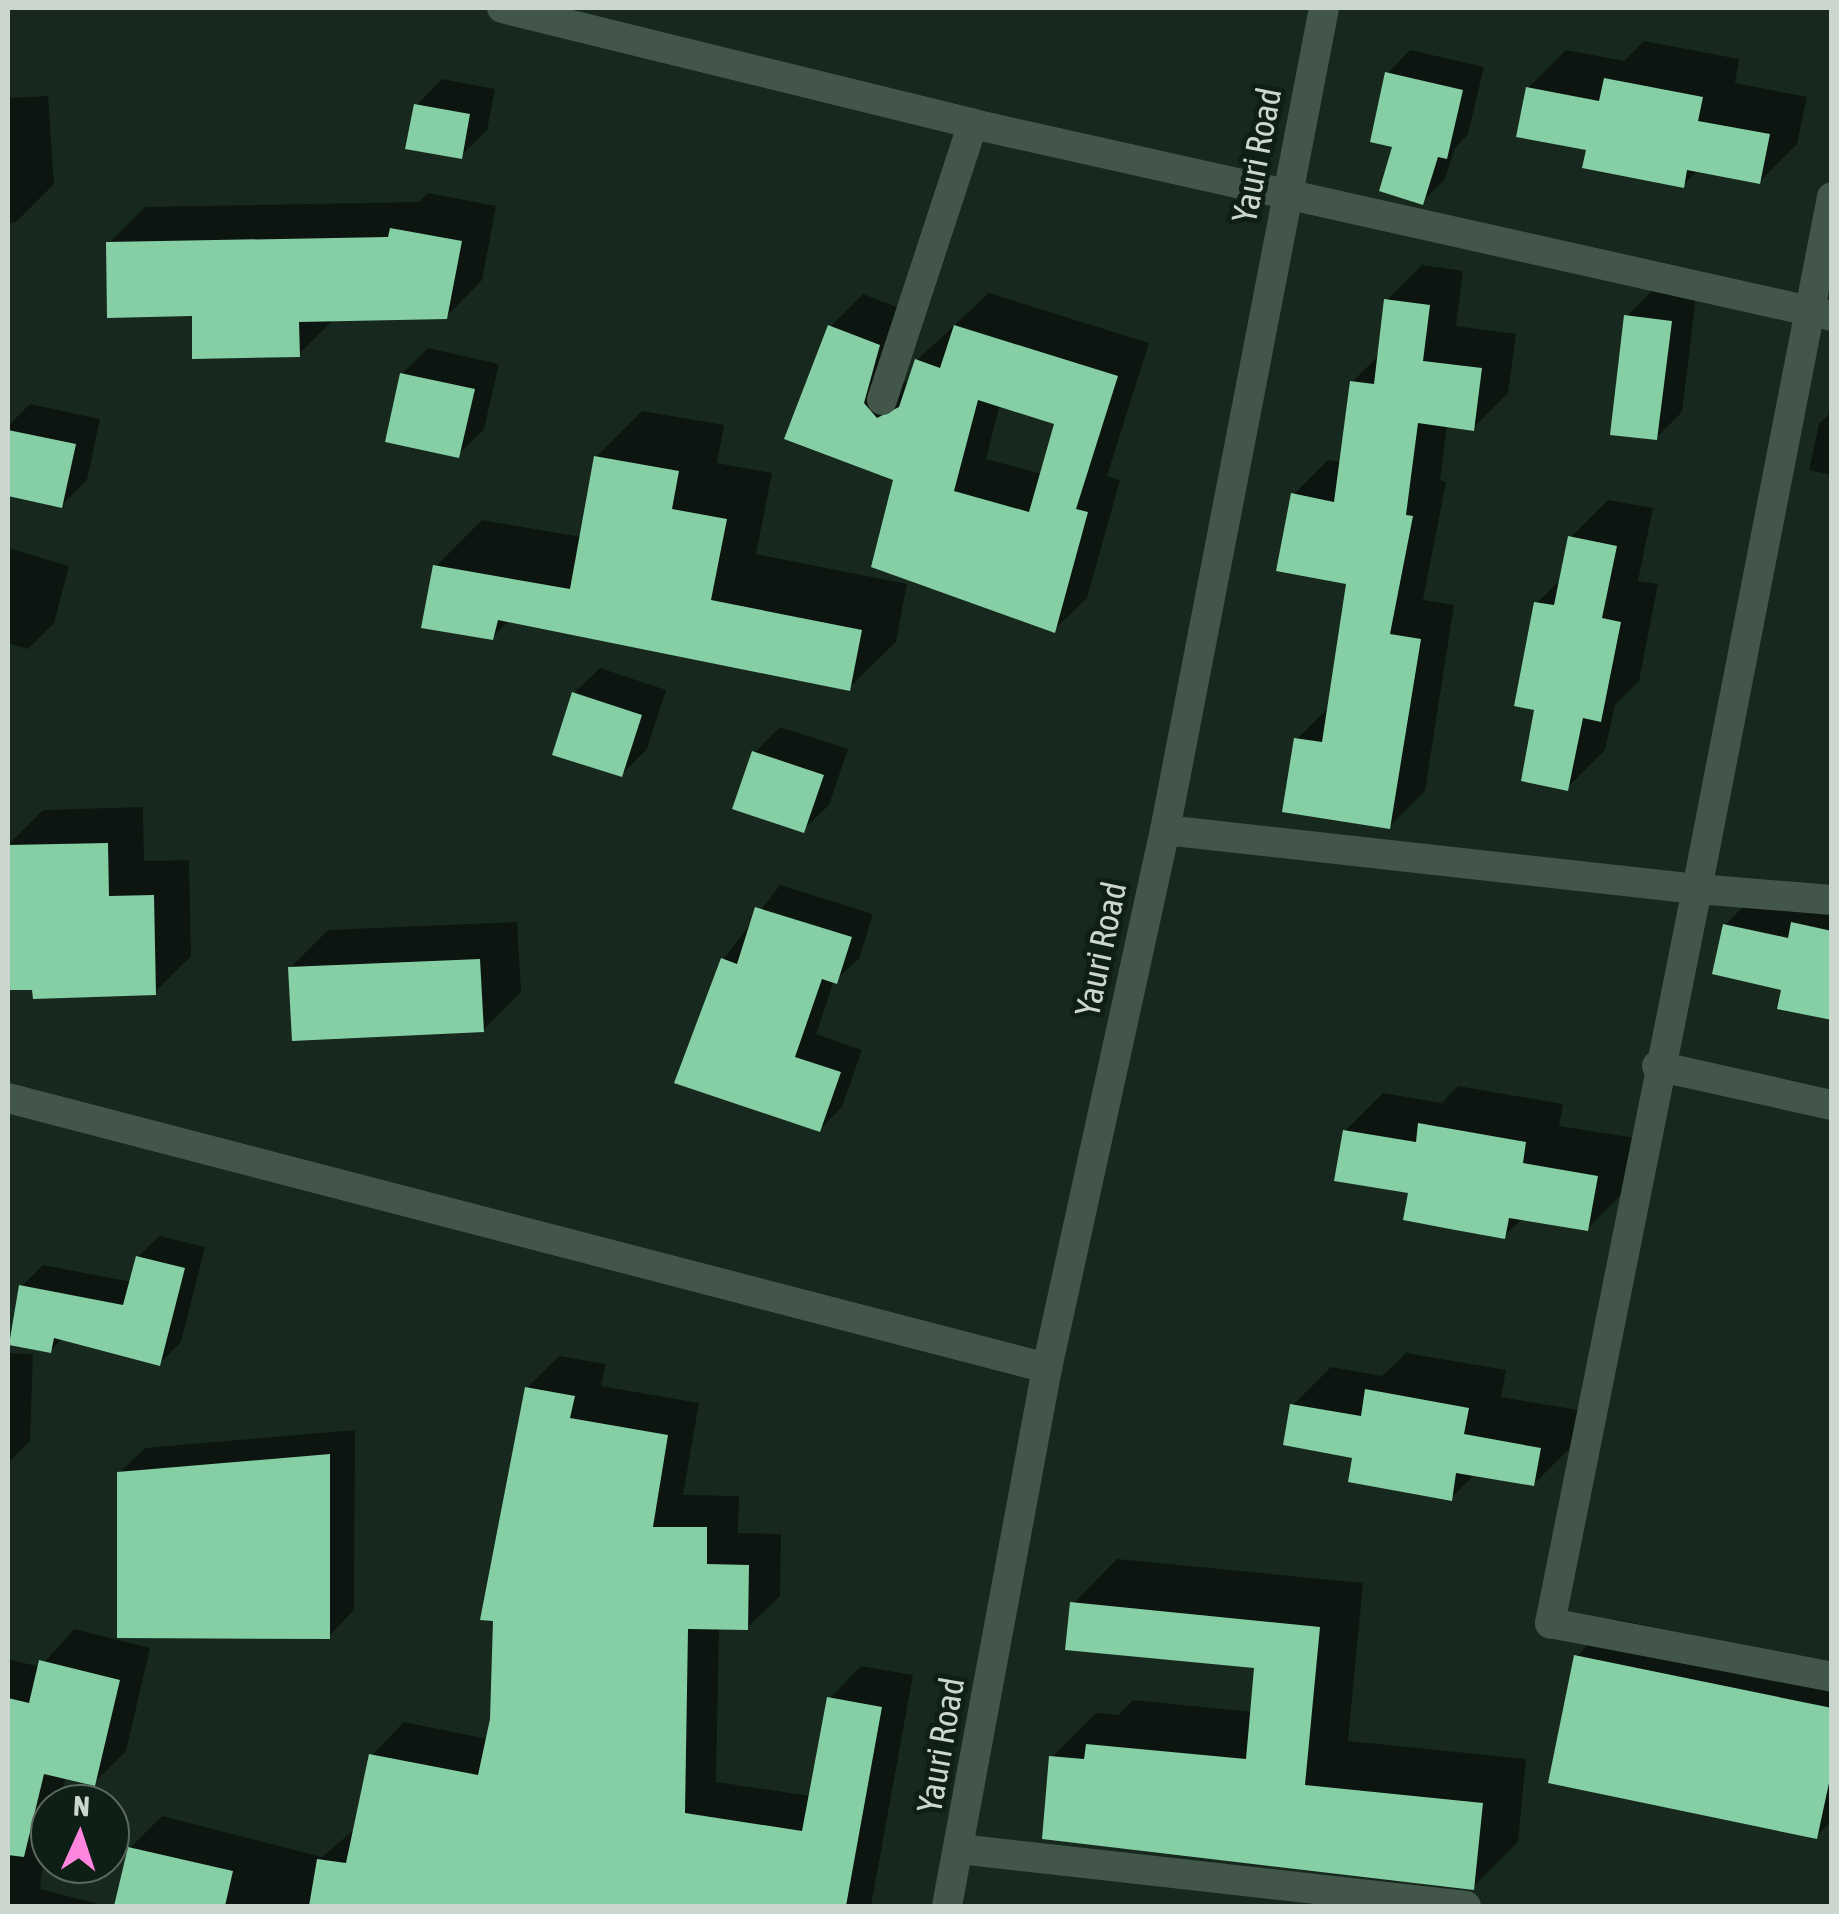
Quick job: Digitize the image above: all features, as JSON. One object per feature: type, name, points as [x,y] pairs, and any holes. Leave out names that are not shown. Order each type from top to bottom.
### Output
[{"type":"street","points":[[502,8],[973,124],[1286,190],[1820,314]]},
{"type":"street","name":"Yauri Road","points":[[947,1906],[1047,1368],[1165,830],[1324,8]]},
{"type":"street","points":[[882,400],[973,124]]},
{"type":"street","points":[[1832,197],[1820,314],[1657,1066],[1550,1623],[1832,1677]]},
{"type":"street","points":[[1165,830],[1697,889],[1832,900]]},
{"type":"street","points":[[1657,1066],[1832,1105]]},
{"type":"street","points":[[8,1098],[1047,1368]]},
{"type":"street","points":[[959,1849],[1466,1906]]},
{"type":"building","points":[[1385,72],[1463,90],[1447,159],[1438,157],[1423,205],[1379,191],[1392,147],[1370,142]]},
{"type":"building","points":[[1604,78],[1703,97],[1698,121],[1770,134],[1760,184],[1687,170],[1684,188],[1582,168],[1586,150],[1516,137],[1526,87],[1599,101]]},
{"type":"building","points":[[414,104],[470,114],[462,159],[405,149]]},
{"type":"building","points":[[390,228],[462,241],[447,319],[299,322],[300,357],[192,359],[192,316],[107,318],[106,242],[388,237]]},
{"type":"building","points":[[1384,299],[1430,305],[1423,361],[1482,368],[1474,431],[1418,423],[1406,515],[1413,516],[1390,634],[1421,639],[1390,829],[1282,812],[1294,738],[1322,742],[1346,584],[1276,571],[1291,493],[1334,502],[1350,381],[1374,384]]},
{"type":"building","points":[[1624,315],[1672,321],[1657,440],[1610,435]]},
{"type":"building","points":[[828,325],[880,345],[864,403],[877,418],[899,407],[915,359],[940,368],[954,325],[1118,376],[1076,509],[1088,512],[1055,633],[871,567],[893,480],[784,439]],"holes":[[[978,400],[1054,424],[1029,512],[954,491]]]},
{"type":"building","points":[[400,373],[475,389],[459,458],[385,442]]},
{"type":"building","points":[[8,430],[76,444],[62,508],[8,496]]},
{"type":"building","points":[[594,456],[679,471],[672,509],[727,519],[711,600],[862,630],[850,691],[498,620],[493,640],[421,628],[433,565],[570,589]]},
{"type":"building","points":[[1568,536],[1617,546],[1602,618],[1621,622],[1601,722],[1583,718],[1568,791],[1521,781],[1534,710],[1514,706],[1534,602],[1554,605]]},
{"type":"building","points":[[572,692],[642,715],[622,777],[552,755]]},
{"type":"building","points":[[752,751],[824,775],[804,833],[732,809]]},
{"type":"building","points":[[108,843],[109,896],[154,895],[156,995],[33,999],[32,990],[8,990],[8,845]]},
{"type":"building","points":[[755,907],[852,937],[837,984],[822,979],[795,1057],[841,1072],[820,1132],[674,1083],[721,958],[737,964]]},
{"type":"building","points":[[1791,922],[1832,931],[1832,1020],[1777,1009],[1781,990],[1712,974],[1723,924],[1788,938]]},
{"type":"building","points":[[480,959],[484,1032],[292,1041],[288,967]]},
{"type":"building","points":[[1418,1123],[1526,1142],[1523,1163],[1598,1176],[1588,1231],[1509,1218],[1505,1239],[1403,1220],[1408,1193],[1334,1181],[1343,1130],[1416,1142]]},
{"type":"building","points":[[136,1256],[185,1268],[160,1366],[54,1338],[51,1353],[9,1345],[19,1285],[123,1305]]},
{"type":"building","points":[[525,1387],[575,1396],[570,1418],[668,1435],[653,1527],[707,1527],[707,1564],[749,1565],[748,1630],[688,1629],[685,1813],[802,1831],[827,1697],[882,1707],[846,1906],[309,1906],[317,1859],[346,1863],[369,1754],[478,1775],[490,1719],[493,1621],[480,1620]]},
{"type":"building","points":[[1365,1389],[1469,1408],[1464,1434],[1541,1448],[1534,1486],[1456,1473],[1452,1501],[1348,1482],[1352,1458],[1283,1445],[1290,1404],[1361,1416]]},
{"type":"building","points":[[330,1454],[330,1639],[117,1638],[117,1472]]},
{"type":"building","points":[[1070,1602],[1320,1627],[1305,1785],[1483,1803],[1474,1890],[1042,1839],[1049,1756],[1084,1759],[1086,1744],[1246,1759],[1254,1668],[1065,1650]]},
{"type":"building","points":[[1574,1655],[1832,1708],[1832,1769],[1817,1839],[1548,1783]]},
{"type":"building","points":[[39,1660],[120,1680],[95,1784],[44,1774],[42,1784],[30,1784],[30,1832],[24,1857],[8,1855],[8,1698],[29,1703]]},
{"type":"building","points":[[130,1847],[233,1871],[225,1906],[114,1906],[119,1884],[130,1884]]}]
